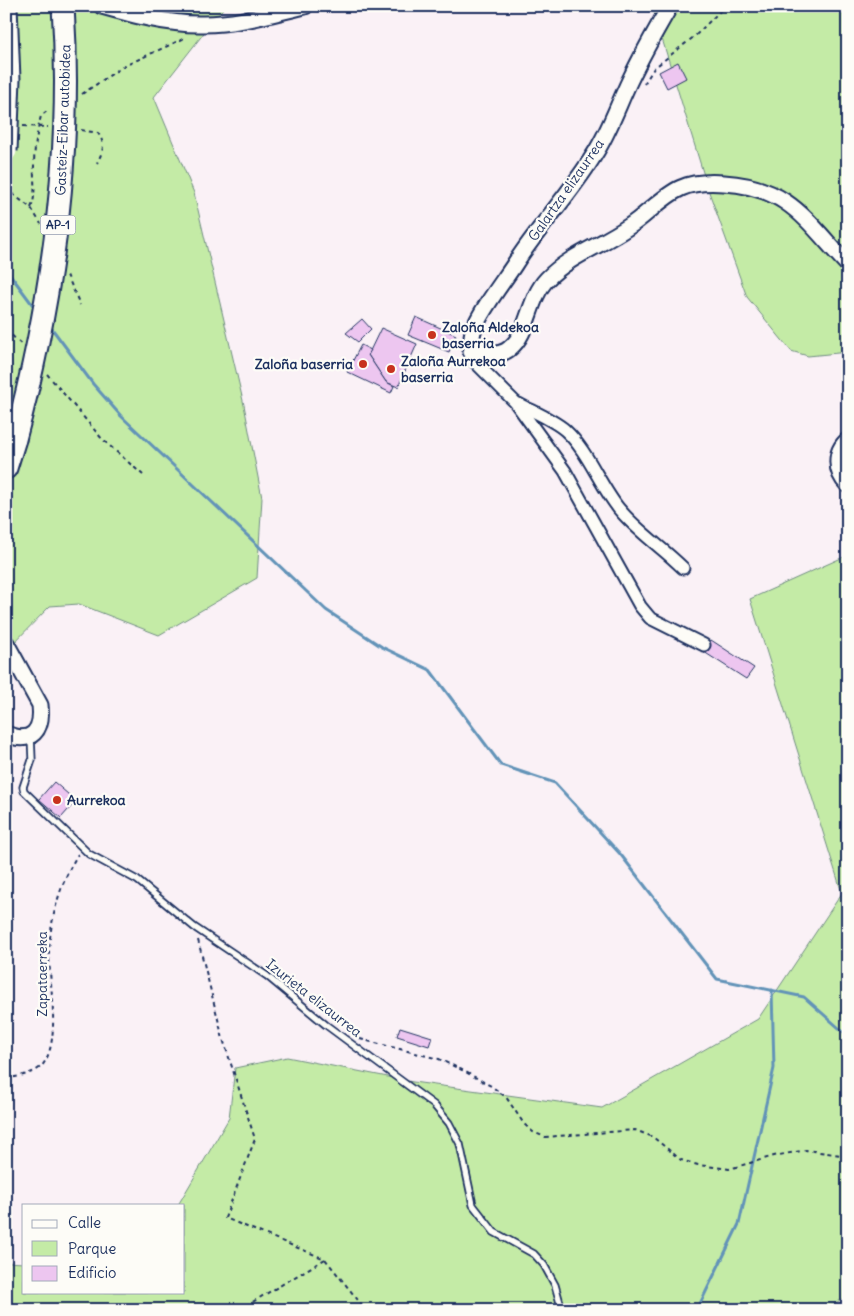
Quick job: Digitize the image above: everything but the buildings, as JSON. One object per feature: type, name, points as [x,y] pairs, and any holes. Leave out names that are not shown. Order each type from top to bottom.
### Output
[{"type":"highway","points":[[6,6],[9,79],[6,151]]},
{"type":"highway","name":"Gasteiz-Eibar autobidea","points":[[6,468],[34,368],[48,296],[62,196],[67,90],[63,6]]},
{"type":"street","points":[[102,6],[147,18],[201,24],[250,19],[305,6]]},
{"type":"street","name":"Galartza elizaurrea","points":[[670,6],[625,91],[594,156],[522,254],[485,309],[473,333],[473,344],[469,352],[473,360],[515,402],[565,471],[640,606],[650,618],[704,646]]},
{"type":"street","points":[[473,344],[491,355],[507,351],[518,340],[533,298],[547,279],[580,255],[630,227],[670,193],[683,186],[712,182],[740,184],[772,193],[789,203],[808,220],[848,265]]},
{"type":"street","name":"Galartza elizaurrea","points":[[515,402],[556,424],[566,432],[582,452],[619,509],[641,533],[667,552],[683,568]]},
{"type":"street","points":[[848,440],[840,448],[838,464],[840,474],[848,485]]},
{"type":"street","points":[[6,643],[40,705],[40,724],[31,736],[18,738],[6,734]]},
{"type":"lane","name":"Izurieta elizaurrea","points":[[31,736],[33,752],[24,791],[82,849],[137,880],[194,926],[278,984],[349,1042],[383,1065],[442,1114],[455,1133],[464,1155],[469,1190],[474,1205],[494,1232],[534,1254],[544,1265],[555,1285],[562,1310]]},
{"type":"path","points":[[625,91],[636,92],[654,68],[695,36],[725,6]]},
{"type":"path","points":[[80,96],[122,66],[191,34],[201,24]]},
{"type":"path","points":[[31,208],[35,200],[34,167],[41,116],[54,106]]},
{"type":"path","points":[[66,274],[80,305]]},
{"type":"path","points":[[6,330],[26,348]]},
{"type":"path","points":[[45,371],[102,440],[143,475]]},
{"type":"path","name":"Zapataerreka","points":[[6,1079],[36,1070],[44,1064],[51,1047],[49,951],[53,919],[70,868],[82,849]]},
{"type":"path","points":[[194,926],[224,1039],[255,1139],[225,1218],[325,1259],[366,1310]]},
{"type":"path","points":[[349,1042],[357,1038],[373,1040],[439,1059],[462,1070],[491,1086],[506,1098],[524,1124],[533,1132],[545,1137],[635,1130],[653,1137],[681,1160],[698,1165],[729,1168],[806,1150],[848,1156]]},
{"type":"path","points":[[239,1310],[325,1259]]},
{"type":"green space","points":[[6,6],[225,6],[154,97],[194,193],[244,405],[262,498],[257,578],[159,635],[79,604],[50,606],[6,651]]},
{"type":"green space","points":[[652,6],[848,6],[848,352],[808,356],[791,351],[747,297],[709,192]]},
{"type":"green space","points":[[848,555],[848,1296],[823,1310],[6,1310],[6,1262],[22,1263],[22,1294],[185,1294],[185,1204],[179,1204],[229,1118],[235,1068],[287,1057],[413,1082],[602,1108],[758,1019],[842,893],[750,599]]},
{"type":"waterway","points":[[6,269],[35,308]]},
{"type":"waterway","points":[[50,326],[93,384],[121,416],[326,610],[382,647],[430,670],[501,765],[555,783],[621,855],[717,979],[804,997],[848,1036]]},
{"type":"waterway","points":[[697,1310],[739,1224],[774,1068],[772,990]]},
{"type":"place","name":"Zaloña Aldekoa baserria","points":[[432,335]]},
{"type":"place","name":"Zaloña baserria","points":[[363,364]]},
{"type":"place","name":"Zaloña Aurrekoa baserria","points":[[391,369]]},
{"type":"place","name":"Aurrekoa","points":[[57,800]]}]
